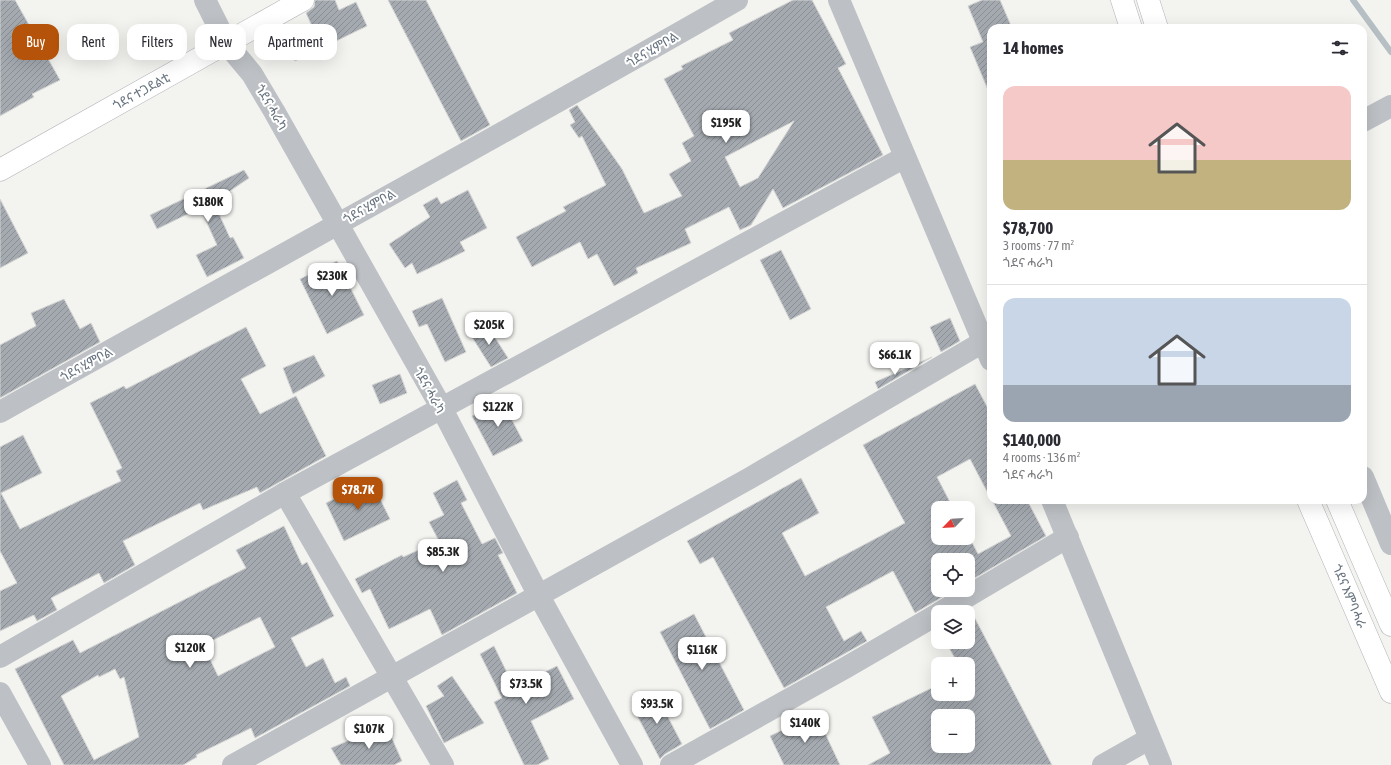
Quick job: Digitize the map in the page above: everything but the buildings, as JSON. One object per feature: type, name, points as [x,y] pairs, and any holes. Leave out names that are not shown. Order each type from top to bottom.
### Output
[{"type":"main road","name":"ጎደና ተጋደልቲ","points":[[246,33],[303,0]]},
{"type":"main road","points":[[1122,0],[1130,24]]},
{"type":"main road","points":[[1148,0],[1156,24]]},
{"type":"main road","name":"ጎደና ተጋደልቲ","points":[[0,170],[198,60]]},
{"type":"main road","name":"ጎደና እምባሓራ","points":[[1310,504],[1389,683]]},
{"type":"main road","name":"ጎደና እምባሓራ","points":[[1339,504],[1391,625]]},
{"type":"street","name":"ጎደና ሓራካ","points":[[205,0],[217,24]]},
{"type":"street","name":"ጎደና ሂምቦል","points":[[0,412],[337,223],[570,96],[737,0]]},
{"type":"street","points":[[233,765],[750,478],[987,351],[839,0]]},
{"type":"street","name":"ጎደና ሓራካ","points":[[240,60],[252,74],[441,407],[539,596],[632,765]]},
{"type":"street","points":[[1367,119],[1391,106]]},
{"type":"street","points":[[0,657],[285,493],[904,157]]},
{"type":"street","points":[[1367,487],[1391,544]]},
{"type":"street","points":[[285,493],[393,676],[443,765]]},
{"type":"street","points":[[1054,504],[1149,739],[1161,765]]},
{"type":"street","points":[[953,605],[1068,537]]},
{"type":"street","points":[[671,765],[931,618]]},
{"type":"street","points":[[0,693],[40,765]]},
{"type":"street","points":[[1103,765],[1149,739]]},
{"type":"waterway","points":[[1353,0],[1391,52]]}]
